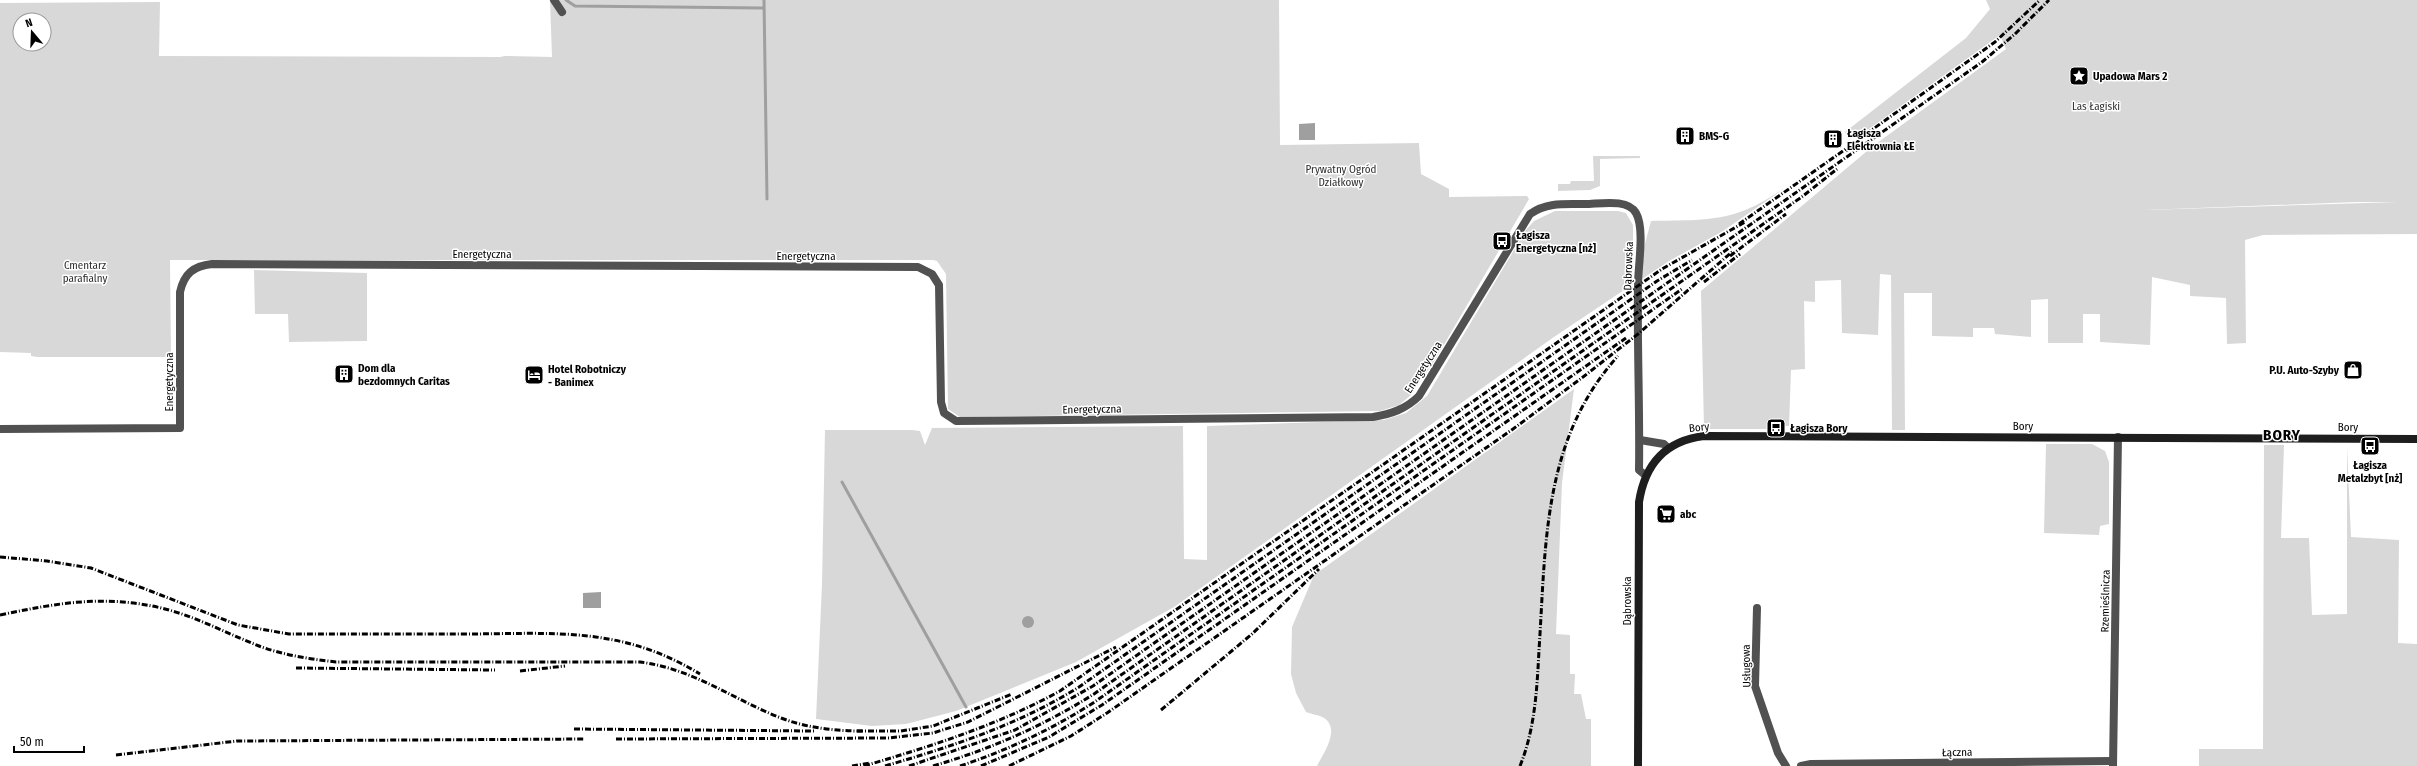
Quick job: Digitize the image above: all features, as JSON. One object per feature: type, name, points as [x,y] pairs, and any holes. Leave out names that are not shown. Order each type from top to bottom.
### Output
[{"type":"street","points":[[554,0],[562,12]]},
{"type":"street","name":"Dąbrowska","points":[[1524,221],[1540,208],[1556,204],[1619,204],[1631,207],[1636,213],[1640,225],[1638,286],[1639,470],[1646,475],[1639,502],[1638,766]]},
{"type":"street","name":"Energetyczna","points":[[0,429],[180,428],[180,292],[187,273],[202,265],[212,264],[918,267],[932,274],[939,285],[941,402],[944,413],[956,421],[1373,417],[1397,412],[1412,404],[1419,396],[1524,221]]},
{"type":"street","name":"Bory","points":[[1646,475],[1652,464],[1668,448],[1683,440],[1704,436],[2417,439]]},
{"type":"street","name":"Rzemieślnicza","points":[[2113,764],[2118,437]]},
{"type":"street","points":[[1640,440],[1664,444],[1668,448]]},
{"type":"street","name":"Usługowa","points":[[1757,608],[1755,686],[1778,753],[1786,766]]},
{"type":"street","name":"Łączna","points":[[1800,766],[1811,764],[2113,764]]},
{"type":"green space","points":[[550,0],[1279,0],[1280,145],[1419,143],[1421,174],[1449,189],[1449,197],[1527,196],[1529,199],[1435,360],[1411,395],[1399,405],[1380,411],[960,417],[948,409],[946,274],[937,261],[933,260],[170,260],[171,357],[37,357],[31,356],[31,353],[0,352],[0,3],[160,2],[159,56],[552,57]]},
{"type":"green space","name":"Las Łagiski","points":[[1986,0],[2417,0],[2417,234],[2263,235],[2245,240],[2246,343],[2227,344],[2226,298],[2190,296],[2190,285],[2152,277],[2150,345],[2100,342],[2100,314],[2083,314],[2083,343],[2048,343],[2048,299],[2031,300],[2031,337],[1995,334],[1994,328],[1973,328],[1973,337],[1932,336],[1932,293],[1904,293],[1905,430],[1892,430],[1891,275],[1880,274],[1878,335],[1842,333],[1841,280],[1815,281],[1815,302],[1804,301],[1805,369],[1791,370],[1789,426],[1772,426],[1771,429],[1704,429],[1701,291],[1873,146],[2006,49],[2000,35],[1866,131],[1850,139],[1845,132],[1966,38],[1990,9]],"holes":[[[2356,202],[2398,202],[2145,210]]]},
{"type":"green space","points":[[1593,156],[1640,156],[1640,158],[1600,159],[1600,186],[1590,190],[1558,191],[1558,184],[1570,184],[1571,181],[1594,181]]},
{"type":"green space","points":[[1798,179],[1723,231],[1669,261],[1642,279],[1642,255],[1651,221],[1707,219],[1740,212],[1755,206]]},
{"type":"green space","points":[[1555,211],[1618,211],[1626,213],[1633,225],[1633,284],[1554,337],[1174,607],[1076,662],[956,711],[906,724],[872,726],[816,719],[822,584],[825,430],[920,431],[925,445],[932,428],[1183,426],[1184,559],[1207,560],[1207,426],[1384,420],[1406,413],[1427,396],[1526,230],[1534,221]]},
{"type":"green space","points":[[254,270],[367,273],[367,341],[289,342],[288,314],[255,314]]},
{"type":"green space","points":[[1574,389],[1562,483],[1556,634],[1570,635],[1570,674],[1575,674],[1574,694],[1581,694],[1586,719],[1591,719],[1591,766],[1317,766],[1329,742],[1331,728],[1329,723],[1324,718],[1306,712],[1296,693],[1291,674],[1292,627],[1314,575]]},
{"type":"green space","points":[[2046,444],[2092,444],[2105,451],[2109,462],[2109,524],[2100,526],[2099,535],[2044,533]]},
{"type":"green space","points":[[2264,445],[2284,445],[2281,538],[2309,538],[2312,615],[2347,614],[2347,446],[2351,537],[2399,540],[2398,643],[2417,644],[2417,766],[2199,766],[2199,749],[2263,749]]},
{"type":"shaded area","points":[[1315,123],[1315,140],[1299,140],[1299,124]]},
{"type":"shaded area","points":[[601,592],[601,608],[583,608],[583,593]]},
{"type":"shaded area","points":[[1028,616],[1032,618],[1034,622],[1032,626],[1028,628],[1024,626],[1022,622],[1024,618]]},
{"type":"waterway","points":[[566,0],[575,6],[763,8]]},
{"type":"waterway","points":[[764,0],[767,199]]},
{"type":"waterway","points":[[842,482],[966,707]]},
{"type":"railway","points":[[1866,134],[1995,42],[2040,0]]},
{"type":"railway","points":[[909,766],[1015,730],[1093,686],[1982,62],[2015,34],[2049,0]]},
{"type":"railway","points":[[1846,151],[1871,131]]},
{"type":"railway","points":[[1739,224],[1850,146]]},
{"type":"railway","points":[[933,766],[1016,736],[1075,706],[1094,694],[1803,196],[1837,169]]},
{"type":"railway","points":[[1730,256],[1786,214]]},
{"type":"railway","points":[[864,766],[915,751],[964,734],[1013,714],[1060,691],[1662,269],[1745,222]]},
{"type":"railway","points":[[1009,766],[1071,736],[1107,713],[1513,429],[1638,334],[1733,251]]},
{"type":"railway","points":[[1704,282],[1740,254]]},
{"type":"railway","points":[[885,766],[935,751],[985,733],[1033,713],[1079,687],[1657,281],[1692,260]]},
{"type":"railway","points":[[960,766],[995,753],[1047,730],[1096,701],[1682,289]]},
{"type":"railway","points":[[981,766],[1049,737],[1102,705],[1626,338]]},
{"type":"railway","points":[[1520,766],[1529,738],[1534,709],[1547,533],[1561,458],[1575,423],[1593,388],[1618,356]]},
{"type":"railway","points":[[0,557],[47,561],[91,568],[238,625],[289,634],[526,633],[584,636],[613,640],[641,647],[670,658],[700,674]]},
{"type":"railway","points":[[1161,710],[1252,634],[1319,569]]},
{"type":"railway","points":[[0,615],[42,607],[82,602],[102,601],[144,604],[189,616],[268,649],[316,660],[336,662],[640,662],[678,671],[781,718],[821,728],[863,731]]},
{"type":"railway","points":[[616,739],[889,738],[933,733],[968,722],[1116,647]]},
{"type":"railway","points":[[520,671],[565,666]]},
{"type":"railway","points":[[296,668],[495,670]]},
{"type":"railway","points":[[857,731],[901,731],[933,726],[1012,694]]},
{"type":"railway","points":[[574,729],[815,731]]},
{"type":"railway","points":[[116,755],[237,741],[585,739]]},
{"type":"railway","points":[[852,766],[870,763]]},
{"type":"place","name":"Upadowa Mars 2","points":[[2079,76]]},
{"type":"place","name":"BMS-G","points":[[1685,136]]},
{"type":"place","name":"Łagisza Elektrownia ŁE","points":[[1833,139]]},
{"type":"place","name":"Łagisza Energetyczna [nż]","points":[[1502,241]]},
{"type":"place","name":"P.U. Auto-Szyby","points":[[2353,370]]},
{"type":"place","name":"Dom dla bezdomnych Caritas","points":[[344,374]]},
{"type":"place","name":"Hotel Robotniczy - Banimex","points":[[534,375]]},
{"type":"place","name":"Łagisza Bory","points":[[1776,428]]},
{"type":"place","name":"Łagisza Metalzbyt [nż]","points":[[2370,446]]},
{"type":"place","name":"abc","points":[[1666,514]]},
{"type":"district","name":"BORY","points":[[2282,435]]},
{"type":"park label","name":"Prywatny Ogród Działkowy","points":[[1341,175]]},
{"type":"park label","name":"Cmentarz parafialny","points":[[85,271]]}]
